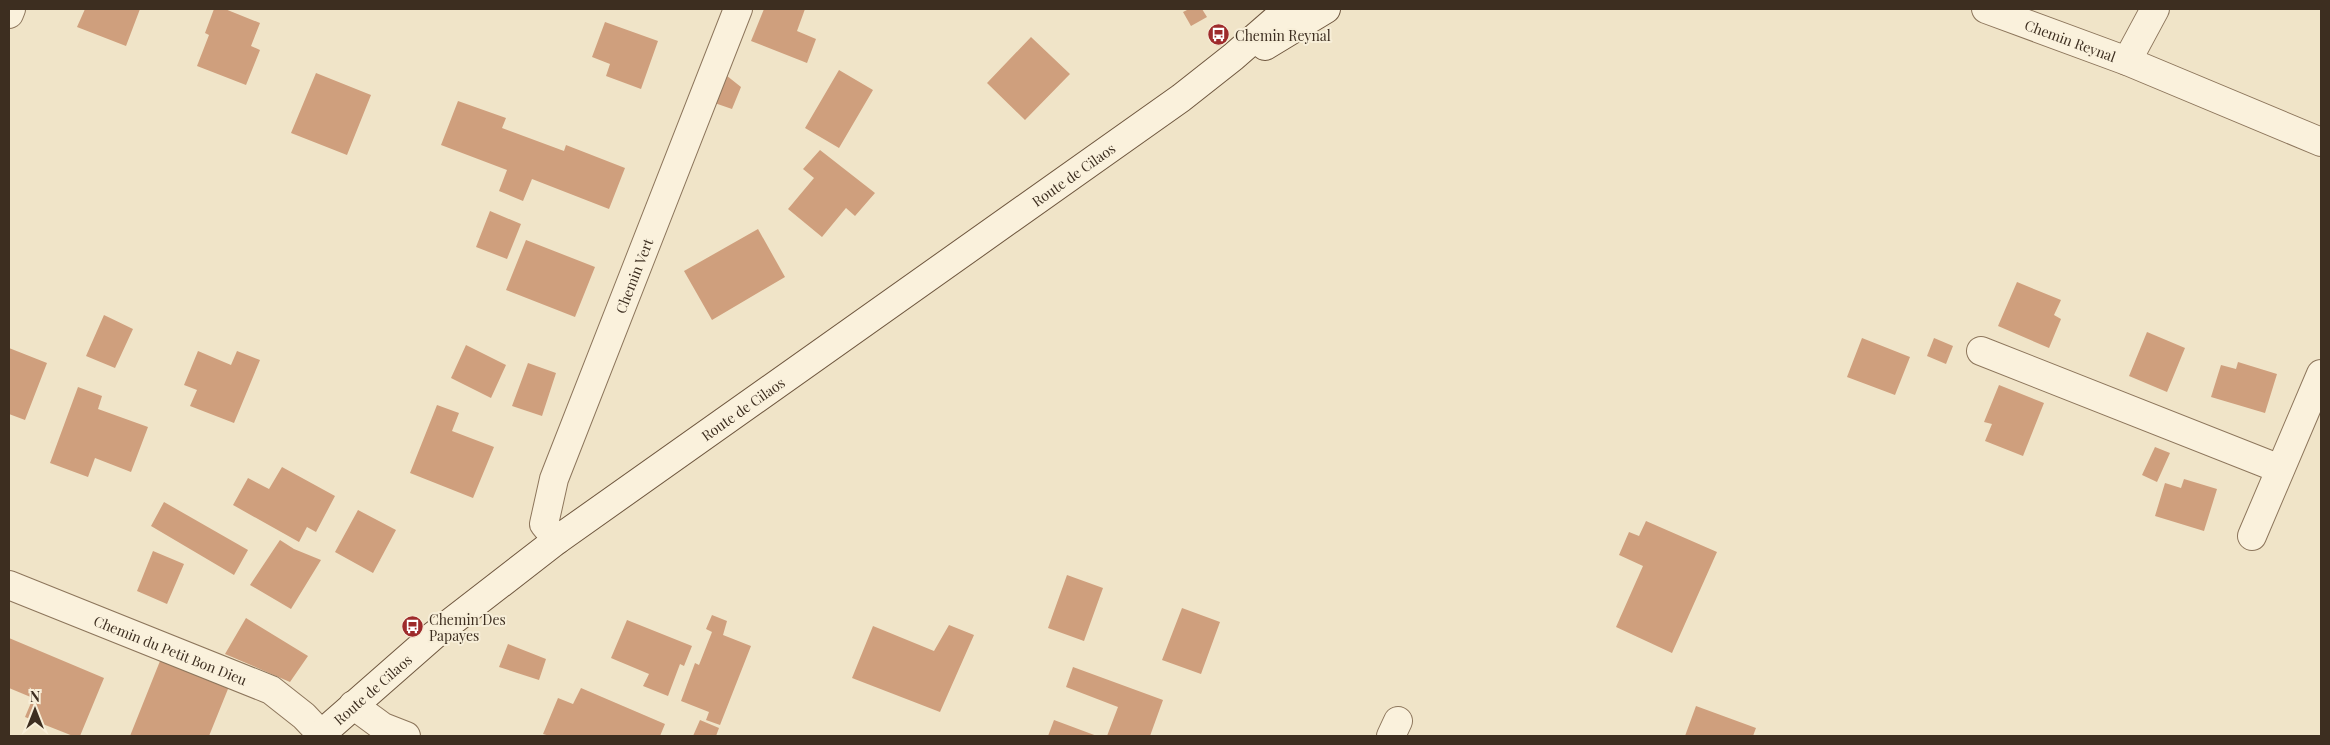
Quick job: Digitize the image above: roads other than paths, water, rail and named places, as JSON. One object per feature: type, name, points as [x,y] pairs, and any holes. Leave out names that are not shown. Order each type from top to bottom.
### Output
[{"type":"street","points":[[9,14],[11,9]]},
{"type":"street","name":"Chemin Vert","points":[[558,540],[544,524],[554,479],[738,9]]},
{"type":"street","name":"Route de Cilaos","points":[[320,735],[433,636],[558,540],[1181,98],[1233,58],[1288,9]]},
{"type":"street","name":"Route de Cilaos","points":[[1181,98],[1326,9]]},
{"type":"street","name":"Chemin Reynal","points":[[1986,9],[2127,61],[2321,142]]},
{"type":"street","points":[[2127,61],[2156,9]]},
{"type":"street","points":[[1981,351],[2280,468]]},
{"type":"street","points":[[2252,536],[2321,374]]},
{"type":"street","name":"Chemin du Petit Bon Dieu","points":[[9,585],[271,690],[304,716],[320,735]]},
{"type":"street","points":[[353,705],[384,728],[406,736]]},
{"type":"place","name":"Chemin Reynal","points":[[1219,35]]},
{"type":"place","name":"Chemin Des Papayes","points":[[413,627]]}]
